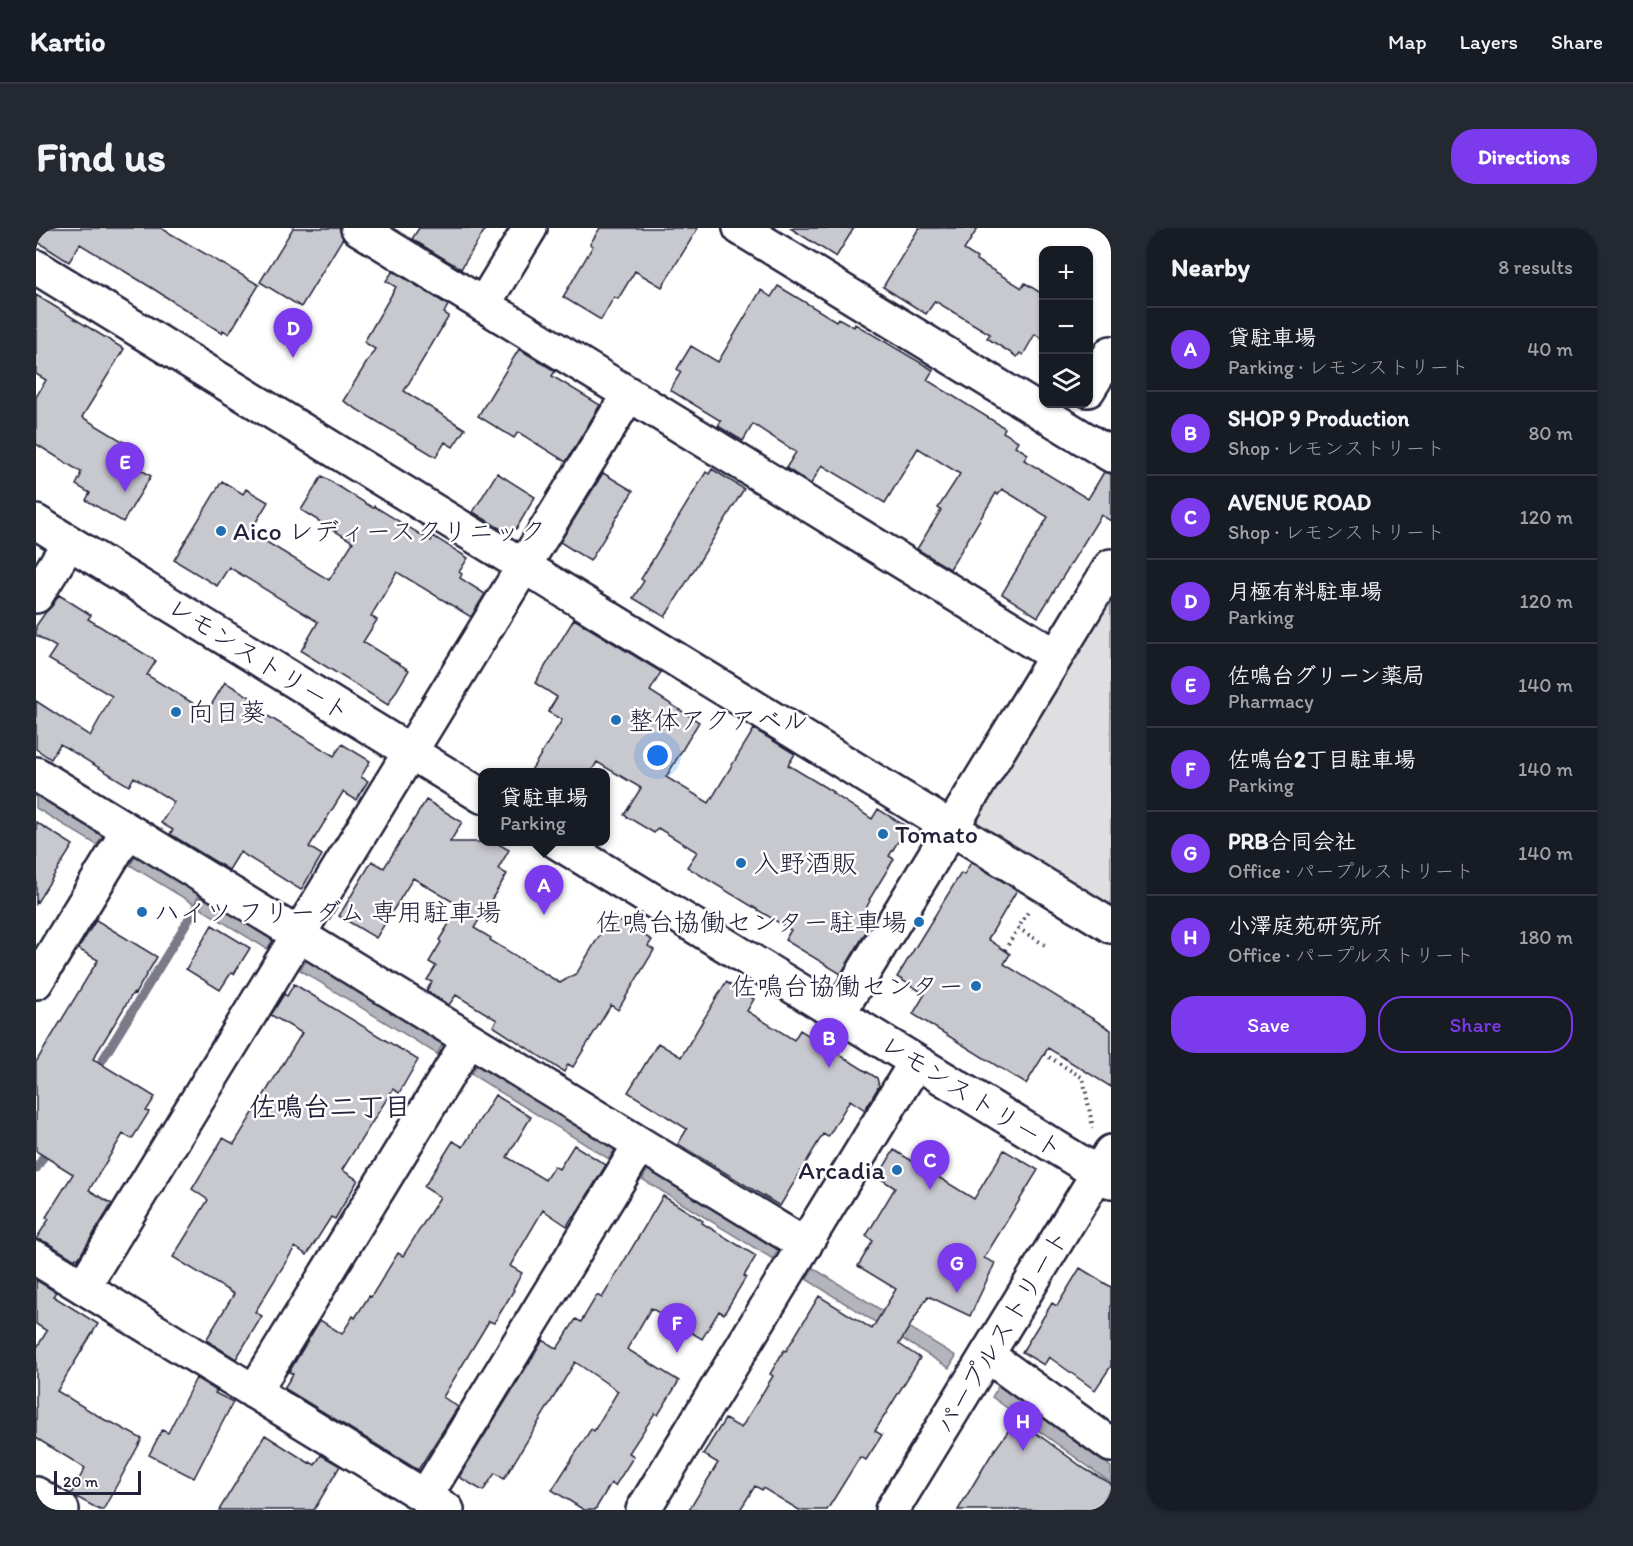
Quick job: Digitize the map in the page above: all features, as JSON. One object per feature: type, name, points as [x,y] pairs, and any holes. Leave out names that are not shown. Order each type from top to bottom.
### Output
[{"type":"street","points":[[358,228],[1056,656]]},
{"type":"street","points":[[483,305],[530,228]]},
{"type":"street","points":[[740,228],[1073,415],[1111,455]]},
{"type":"street","points":[[36,267],[1111,926]]},
{"type":"street","points":[[1093,383],[1111,353]]},
{"type":"street","points":[[83,1287],[629,394]]},
{"type":"street","name":"レモンストリート","points":[[36,522],[478,793]]},
{"type":"street","points":[[36,596],[69,543]]},
{"type":"street","points":[[838,1014],[1111,566]]},
{"type":"street","points":[[36,774],[805,1245]]},
{"type":"street","points":[[36,982],[128,831]]},
{"type":"street","name":"レモンストリート","points":[[564,846],[916,1062],[1104,1160]]},
{"type":"street","points":[[254,1392],[469,1040]]},
{"type":"street","points":[[643,1510],[916,1062]]},
{"type":"street","points":[[36,1258],[436,1503],[640,1144]]},
{"type":"street","name":"パープルストリート","points":[[892,1510],[1104,1160]]},
{"type":"street","points":[[987,1355],[1111,1445]]},
{"type":"street","points":[[36,1494],[62,1510]]},
{"type":"path","points":[[1005,950],[1044,885]]},
{"type":"path","points":[[1018,928],[1048,947]]},
{"type":"path","points":[[1044,1054],[1083,1078],[1104,1160]]},
{"type":"shaded area","points":[[1111,591],[1111,914],[977,831],[973,816]]},
{"type":"shaded area","points":[[36,792],[104,834],[97,845],[36,808]]},
{"type":"shaded area","points":[[137,854],[274,938],[267,949],[130,865]]},
{"type":"shaded area","points":[[307,958],[444,1042],[437,1054],[300,970]]},
{"type":"shaded area","points":[[478,1063],[616,1147],[609,1159],[471,1074]]},
{"type":"shaded area","points":[[649,1168],[779,1248],[773,1259],[642,1179]]},
{"type":"shaded area","points":[[813,1268],[956,1356],[949,1368],[806,1279]]},
{"type":"shaded area","points":[[999,1385],[1111,1467],[1111,1483],[992,1397]]},
{"type":"building","points":[[36,228],[161,228],[259,285],[229,334],[223,330],[222,333],[80,244],[69,262],[36,241]]},
{"type":"building","points":[[293,228],[339,228],[343,238],[301,307],[260,282]]},
{"type":"building","points":[[419,228],[486,228],[461,269],[412,239]]},
{"type":"building","points":[[600,228],[698,228],[662,287],[635,271],[618,299],[614,297],[601,320],[563,297],[593,246],[590,244]]},
{"type":"building","points":[[790,228],[854,228],[836,257]]},
{"type":"building","points":[[919,228],[978,228],[964,250],[1022,288],[1025,283],[1039,292],[1039,337],[1035,334],[1023,355],[1020,353],[1017,357],[987,338],[990,334],[935,301],[926,314],[883,287]]},
{"type":"building","points":[[393,271],[448,305],[444,313],[449,316],[404,391],[465,429],[453,447],[445,442],[436,457],[343,401],[375,349],[364,342],[396,287],[386,281]]},
{"type":"building","points":[[778,286],[836,321],[838,318],[854,327],[855,324],[933,370],[927,380],[1005,428],[1003,432],[1018,441],[1015,446],[1028,454],[1024,460],[1088,499],[1104,472],[1111,474],[1111,521],[1101,515],[1038,617],[1002,594],[1048,517],[1002,489],[998,495],[996,493],[950,569],[917,549],[941,510],[938,508],[960,474],[918,448],[885,503],[822,465],[811,484],[786,468],[796,452],[753,424],[743,441],[718,426],[721,421],[670,390],[681,372],[677,369],[691,346],[718,362],[761,290],[771,297]]},
{"type":"building","points":[[36,295],[124,349],[82,417],[132,447],[124,459],[151,476],[123,522],[86,500],[90,493],[76,485],[81,472],[36,444],[36,397],[46,380],[36,374]]},
{"type":"building","points":[[519,349],[555,371],[552,376],[600,405],[566,462],[518,432],[514,438],[478,416]]},
{"type":"building","points":[[712,469],[744,489],[665,617],[633,598],[644,581],[641,579],[706,472],[709,474]]},
{"type":"building","points":[[497,473],[535,497],[516,529],[504,531],[473,512]]},
{"type":"building","points":[[603,473],[633,491],[590,561],[560,542]]},
{"type":"building","points":[[322,476],[431,541],[433,536],[468,558],[459,572],[462,574],[460,578],[485,594],[471,617],[397,572],[371,616],[377,620],[363,642],[409,670],[388,705],[301,651],[318,622],[229,567],[217,586],[174,560],[222,481],[243,494],[246,489],[268,502],[250,532],[329,580],[353,542],[301,510]]},
{"type":"building","points":[[59,595],[91,615],[88,619],[156,661],[147,675],[207,712],[225,682],[265,706],[261,712],[334,756],[342,744],[370,761],[361,777],[368,781],[356,800],[343,792],[309,847],[322,855],[301,890],[240,852],[229,870],[170,834],[173,830],[161,823],[174,802],[134,777],[129,786],[60,744],[51,759],[36,749],[36,701],[90,736],[112,696],[48,659],[56,647],[36,635],[36,626]]},
{"type":"building","points":[[574,619],[661,672],[650,691],[699,722],[666,777],[709,803],[754,729],[795,754],[788,765],[872,819],[878,809],[907,827],[889,856],[894,859],[860,919],[870,925],[841,974],[785,940],[791,930],[687,867],[697,852],[658,828],[654,833],[624,815],[641,788],[597,762],[593,768],[532,768],[562,720],[548,712],[557,697],[535,683]]},
{"type":"building","points":[[426,800],[462,822],[450,842],[478,842],[478,846],[502,846],[509,850],[498,869],[507,874],[474,928],[491,938],[490,940],[560,983],[577,973],[611,916],[652,940],[648,946],[654,950],[618,1010],[611,1005],[573,1067],[568,1064],[564,1072],[493,1026],[497,1020],[456,995],[449,1005],[426,991],[432,982],[427,980],[436,966],[429,962],[441,942],[439,940],[460,906],[413,878],[376,938],[339,916],[372,861],[384,868]]},
{"type":"building","points":[[36,822],[73,845],[36,904]]},
{"type":"building","name":"佐鳴台協働センター","points":[[971,862],[1017,890],[988,939],[1010,954],[1004,964],[1111,1030],[1111,1087],[1048,1048],[1026,1084],[913,1014],[925,994],[897,977],[961,873],[964,875]]},
{"type":"building","points":[[96,920],[157,957],[93,1059],[155,1097],[146,1111],[149,1112],[132,1139],[123,1134],[89,1190],[112,1204],[78,1259],[75,1260],[46,1242],[36,1239],[49,1219],[46,1217],[73,1174],[36,1151],[36,1062],[98,960],[78,949]]},
{"type":"building","points":[[212,925],[250,948],[234,974],[231,973],[220,990],[186,969]]},
{"type":"building","points":[[726,982],[754,999],[747,1011],[794,1040],[800,1030],[877,1078],[879,1086],[865,1110],[850,1100],[828,1137],[823,1134],[780,1206],[678,1144],[687,1129],[628,1092],[658,1043],[681,1057]]},
{"type":"building","points":[[294,984],[418,1060],[399,1093],[393,1089],[342,1170],[358,1180],[335,1219],[331,1217],[307,1255],[295,1247],[255,1312],[262,1316],[236,1359],[206,1340],[234,1294],[173,1257],[208,1200],[192,1189],[223,1138],[234,1144],[302,1033],[271,1015],[284,994],[287,996]]},
{"type":"building","points":[[495,1095],[531,1117],[507,1157],[545,1180],[554,1166],[559,1169],[574,1145],[606,1165],[567,1226],[543,1210],[510,1266],[522,1273],[514,1290],[494,1323],[489,1321],[443,1397],[458,1407],[418,1470],[284,1388],[293,1374],[289,1372],[320,1320],[342,1334],[353,1316],[355,1318],[369,1296],[371,1297],[398,1253],[403,1256],[440,1197],[424,1187],[453,1141],[463,1147]]},
{"type":"building","points":[[894,1150],[974,1199],[1004,1150],[1038,1170],[984,1258],[995,1263],[970,1316],[928,1296],[899,1344],[920,1358],[875,1431],[882,1435],[866,1460],[860,1457],[827,1510],[799,1510],[763,1488],[762,1490],[755,1486],[740,1510],[689,1510],[718,1463],[703,1454],[725,1419],[741,1428],[773,1376],[770,1374],[784,1350],[786,1351],[819,1296],[872,1329],[896,1289],[858,1266],[873,1241],[866,1236],[895,1188],[878,1177]]},
{"type":"building","points":[[663,1196],[756,1256],[724,1314],[719,1311],[702,1339],[651,1308],[627,1349],[679,1381],[658,1415],[655,1413],[629,1453],[634,1456],[615,1486],[611,1483],[595,1510],[584,1510],[552,1490],[591,1429],[594,1431],[618,1391],[575,1362],[504,1479],[495,1473],[483,1491],[459,1477],[543,1340],[557,1349],[576,1319],[581,1322],[597,1295],[602,1298]]},
{"type":"building","points":[[1080,1268],[1111,1287],[1111,1366],[1095,1390],[1049,1357],[1044,1365],[1022,1352],[1052,1303],[1057,1306]]},
{"type":"building","points":[[36,1280],[56,1292],[53,1296],[98,1324],[57,1391],[110,1423],[142,1439],[103,1510],[71,1494],[85,1468],[36,1438],[36,1349],[47,1331],[36,1324]]},
{"type":"building","points":[[196,1378],[217,1391],[215,1393],[233,1402],[194,1478],[149,1455],[162,1430],[168,1433]]},
{"type":"building","points":[[1017,1419],[1085,1469],[1111,1484],[1098,1510],[958,1510],[991,1455]]},
{"type":"building","points":[[265,1435],[309,1463],[315,1465],[321,1455],[340,1466],[314,1510],[219,1510]]},
{"type":"waterway","points":[[95,1072],[200,901]]},
{"type":"waterway","points":[[36,1169],[49,1148]]},
{"type":"place","name":"月極有料駐車場","points":[[293,358]]},
{"type":"place","name":"佐鳴台グリーン薬局","points":[[125,492]]},
{"type":"place","name":"Aico レディースクリニック","points":[[221,531]]},
{"type":"place","name":"向日葵","points":[[176,712]]},
{"type":"place","name":"整体アクアベル","points":[[616,720]]},
{"type":"place","name":"Tomato","points":[[883,834]]},
{"type":"place","name":"入野酒販","points":[[741,863]]},
{"type":"place","name":"ハイツ フリーダム 専用駐車場","points":[[142,912]]},
{"type":"place","name":"貸駐車場","points":[[544,915]]},
{"type":"place","name":"佐鳴台協働センター駐車場","points":[[919,922]]},
{"type":"place","name":"佐鳴台協働センター","points":[[976,986]]},
{"type":"place","name":"SHOP 9 Production","points":[[829,1068]]},
{"type":"place","name":"Arcadia","points":[[897,1170]]},
{"type":"place","name":"AVENUE ROAD","points":[[930,1190]]},
{"type":"place","name":"PRB合同会社","points":[[957,1293]]},
{"type":"place","name":"佐鳴台2丁目駐車場","points":[[677,1353]]},
{"type":"place","name":"小澤庭苑研究所","points":[[1023,1451]]},
{"type":"district","name":"佐鳴台二丁目","points":[[330,1107]]}]
